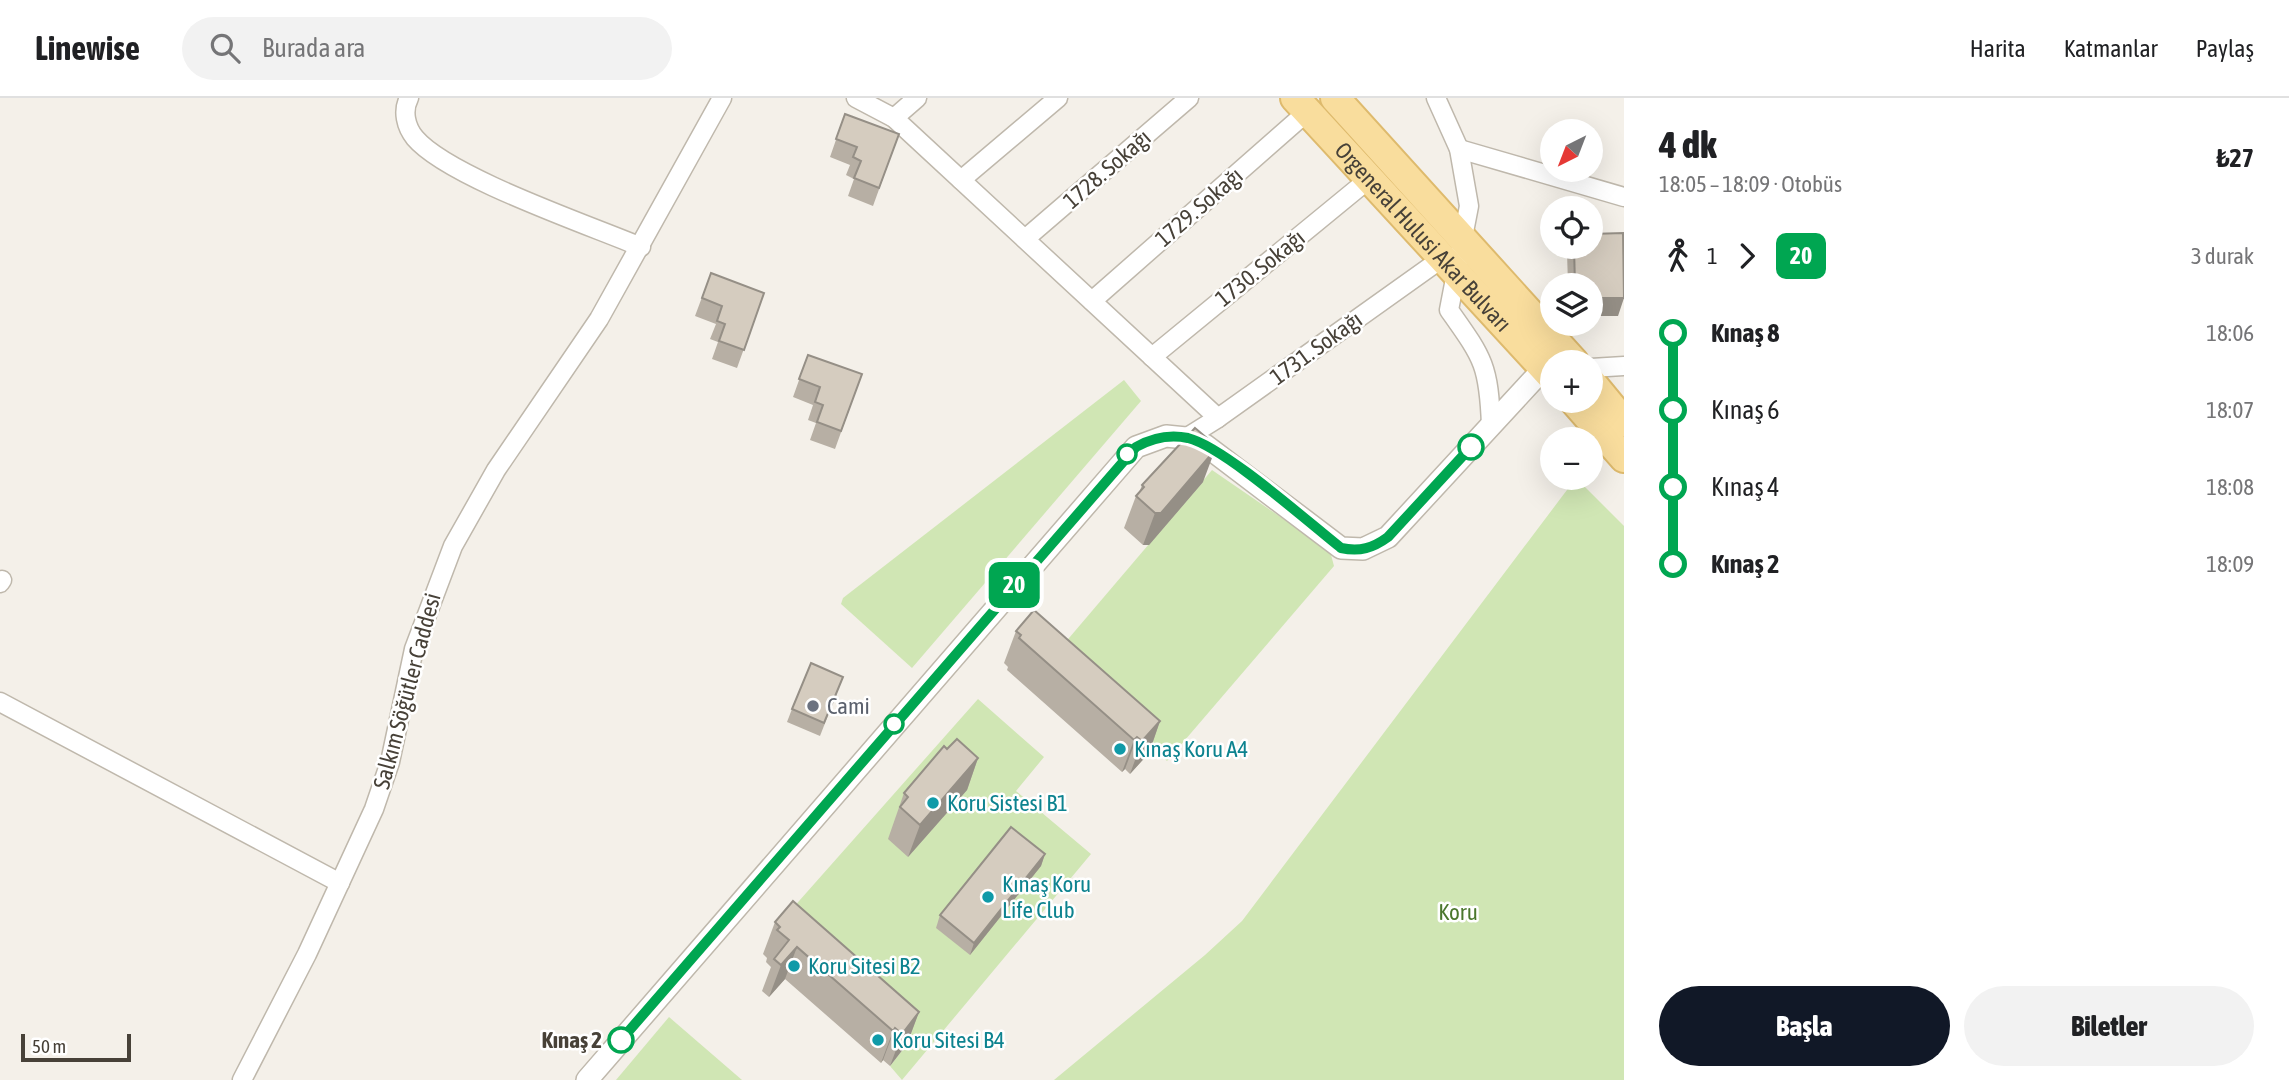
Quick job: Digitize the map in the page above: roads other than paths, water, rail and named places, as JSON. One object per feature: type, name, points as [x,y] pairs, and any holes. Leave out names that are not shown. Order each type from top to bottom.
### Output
[{"type":"main road","name":"Orgeneral Hulusi Akar Bulvarı","points":[[1335,98],[1540,362]]},
{"type":"main road","name":"Orgeneral Hulusi Akar Bulvarı","points":[[1301,105],[1369,179],[1561,350]]},
{"type":"main road","points":[[1603,397],[1624,422]]},
{"type":"main road","points":[[1585,413],[1624,458]]},
{"type":"street","points":[[410,98],[406,109],[407,122],[415,137],[429,150],[483,180],[641,247]]},
{"type":"street","points":[[856,98],[894,118],[1218,418]]},
{"type":"street","points":[[894,118],[918,98]]},
{"type":"street","points":[[961,180],[1058,98]]},
{"type":"street","name":"1728. Sokağı","points":[[1025,239],[1189,98]]},
{"type":"street","points":[[1436,98],[1459,149],[1469,206],[1454,254],[1449,310],[1480,354],[1489,383],[1491,426]]},
{"type":"street","name":"Salkım Söğütler Caddesi","points":[[242,1080],[280,1009],[383,786],[414,649],[453,546],[496,470],[599,319],[641,247],[718,99]]},
{"type":"street","name":"1729. Sokağı","points":[[1092,301],[1301,105]]},
{"type":"street","points":[[1459,149],[1624,197]]},
{"type":"street","name":"1730. Sokağı","points":[[1152,357],[1369,179]]},
{"type":"street","name":"1731. Sokağı","points":[[1186,438],[1454,254]]},
{"type":"street","points":[[1603,367],[1624,366]]},
{"type":"street","points":[[587,1080],[1127,454],[1156,438],[1186,438],[1220,454],[1341,548],[1356,550],[1372,547],[1388,537],[1491,426],[1540,380]]},
{"type":"street","points":[[0,702],[340,883]]},
{"type":"place","name":"Cami","points":[[813,706]]},
{"type":"place","name":"Kınaş Koru A4","points":[[1120,749]]},
{"type":"place","name":"Koru Sistesi B1","points":[[933,803]]},
{"type":"place","name":"Kınaş Koru Life Club","points":[[988,897]]},
{"type":"place","name":"Koru Sitesi B2","points":[[794,966]]},
{"type":"place","name":"Kınaş 2","points":[[621,1040]]},
{"type":"place","name":"Koru Sitesi B4","points":[[878,1040]]},
{"type":"park label","name":"Koru","points":[[1458,912]]}]
